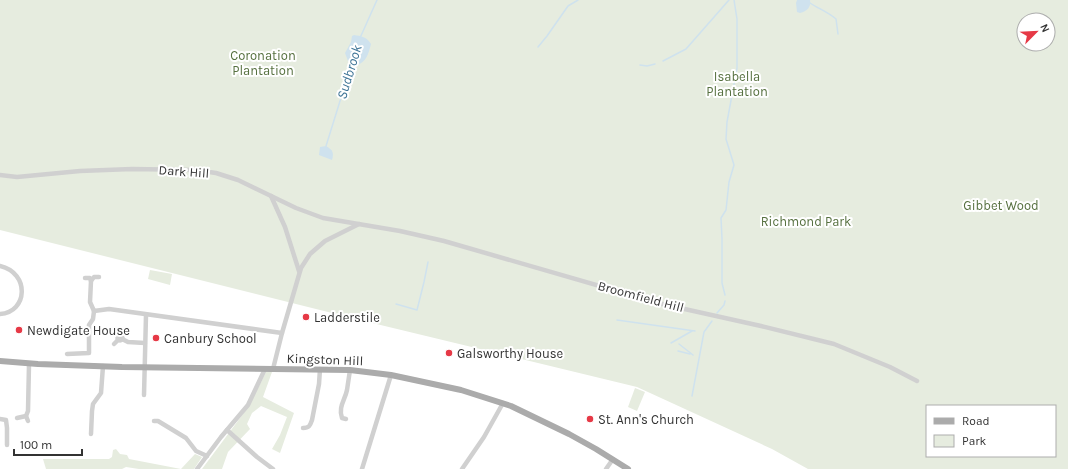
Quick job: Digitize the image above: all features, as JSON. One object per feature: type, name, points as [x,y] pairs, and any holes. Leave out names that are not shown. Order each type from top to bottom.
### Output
[{"type":"main road","name":"Kingston Hill","points":[[0,361],[29,364],[103,366],[320,369],[391,374],[461,390],[503,404],[548,424],[596,449],[628,469]]},
{"type":"street","name":"Dark Hill","points":[[0,175],[17,177],[80,171],[132,169],[195,170],[216,173],[238,180],[296,208],[323,218],[360,224]]},
{"type":"street","points":[[270,196],[285,227],[299,271]]},
{"type":"street","points":[[274,369],[299,271],[306,258],[332,237],[360,224]]},
{"type":"street","name":"Broomfield Hill","points":[[360,224],[444,241],[662,304],[834,344],[917,381]]},
{"type":"street","points":[[0,266],[8,268],[18,276],[22,292],[18,304],[14,309],[0,314]]},
{"type":"street","points":[[96,310],[90,302],[91,281],[94,277],[99,277]]},
{"type":"street","points":[[85,278],[90,278],[91,281]]},
{"type":"street","points":[[96,310],[109,309],[282,333]]},
{"type":"street","points":[[67,354],[89,353],[89,325],[96,310]]},
{"type":"street","points":[[144,395],[146,315]]},
{"type":"street","points":[[115,329],[119,338],[128,342],[145,343]]},
{"type":"street","points":[[114,344],[119,338]]},
{"type":"street","points":[[28,421],[26,416],[28,411],[29,364]]},
{"type":"street","points":[[91,434],[93,404],[101,393],[103,366]]},
{"type":"street","points":[[197,469],[248,405],[265,369]]},
{"type":"street","points":[[303,428],[310,426],[312,420],[319,384],[320,369]]},
{"type":"street","points":[[346,419],[342,418],[340,413],[341,405],[347,392],[350,370]]},
{"type":"street","points":[[362,469],[391,374]]},
{"type":"street","points":[[462,469],[484,437],[503,404]]},
{"type":"street","points":[[17,418],[26,416]]},
{"type":"street","points":[[0,419],[6,420],[7,445]]},
{"type":"street","points":[[154,421],[158,421],[186,438],[196,451],[207,456]]},
{"type":"street","points":[[227,430],[273,469]]},
{"type":"street","points":[[606,469],[613,459]]},
{"type":"green space","name":"Richmond Park","points":[[0,0],[1068,0],[1068,469],[808,469],[772,449],[637,387],[364,321],[0,230]]},
{"type":"green space","points":[[150,270],[172,274],[170,285],[148,279]]},
{"type":"green space","points":[[266,372],[272,372],[263,397],[294,413],[280,453],[272,449],[280,435],[287,417],[261,406],[252,413],[247,424],[250,429],[228,452],[222,469],[202,469],[249,406]]},
{"type":"green space","points":[[635,388],[645,392],[637,411],[628,407]]},
{"type":"green space","points":[[116,449],[120,454],[127,455],[129,459],[181,469],[139,469],[126,467],[122,469],[46,469],[43,459],[109,459],[112,457],[113,450]]},
{"type":"green space","points":[[195,454],[202,457],[194,469],[181,469]]},
{"type":"water","points":[[797,0],[810,0],[808,9],[800,13],[797,12]]},
{"type":"water","points":[[354,35],[366,38],[371,44],[363,62],[356,66],[348,61],[345,53],[351,42],[352,36]]},
{"type":"water","points":[[326,146],[332,152],[332,160],[319,155],[320,147]]},
{"type":"waterway","name":"Sudbrook","points":[[360,38],[377,0]]},
{"type":"waterway","points":[[538,47],[568,6],[578,0]]},
{"type":"waterway","points":[[663,61],[686,49],[729,0]]},
{"type":"waterway","points":[[725,295],[722,283],[721,218],[726,210],[729,182],[734,165],[726,139],[727,122],[737,68],[737,19],[734,0]]},
{"type":"waterway","points":[[810,3],[836,19],[838,34]]},
{"type":"waterway","name":"Sudbrook","points":[[326,146],[355,53]]},
{"type":"waterway","points":[[640,65],[647,66],[655,64]]},
{"type":"waterway","points":[[396,304],[417,310],[428,262]]},
{"type":"waterway","points":[[717,313],[724,305],[725,301]]},
{"type":"waterway","points":[[617,320],[695,331]]},
{"type":"waterway","points":[[692,396],[704,332],[712,321]]},
{"type":"waterway","points":[[671,343],[692,331]]},
{"type":"waterway","points":[[679,344],[693,355]]},
{"type":"waterway","points":[[678,351],[690,354]]},
{"type":"place","name":"Ladderstile","points":[[306,317]]},
{"type":"place","name":"Newdigate House","points":[[19,330]]},
{"type":"place","name":"Canbury School","points":[[156,338]]},
{"type":"place","name":"Galsworthy House","points":[[449,353]]},
{"type":"place","name":"St. Ann's Church","points":[[590,419]]},
{"type":"park label","name":"Coronation Plantation","points":[[263,62]]},
{"type":"park label","name":"Isabella Plantation","points":[[737,84]]},
{"type":"park label","name":"Gibbet Wood","points":[[1001,205]]}]
